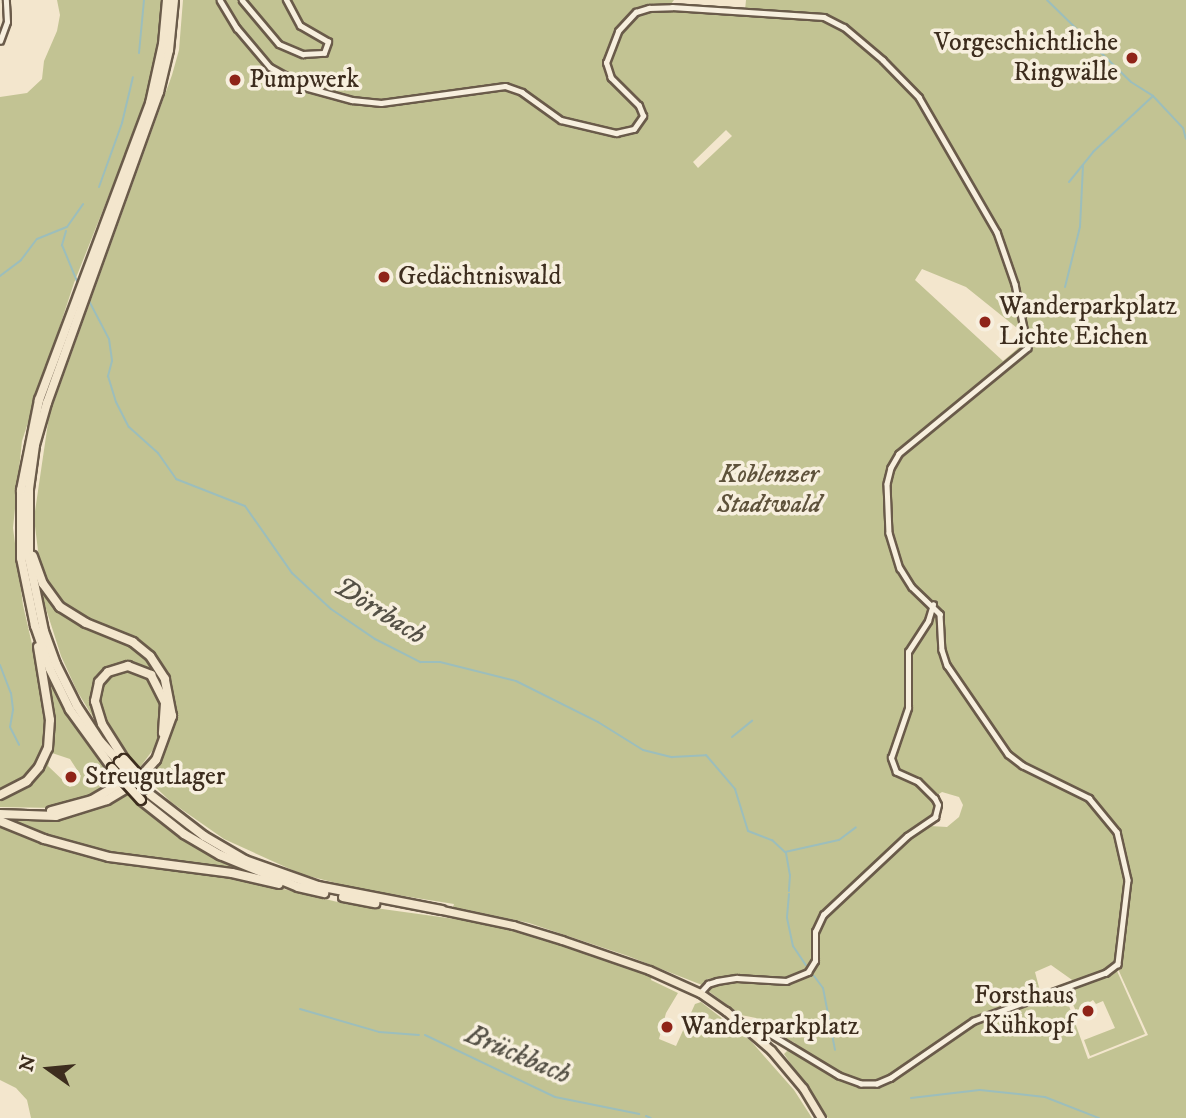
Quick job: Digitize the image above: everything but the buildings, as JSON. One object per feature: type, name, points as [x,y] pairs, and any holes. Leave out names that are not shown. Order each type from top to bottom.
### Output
[{"type":"highway","points":[[118,763],[88,724],[55,664],[33,585],[28,533],[35,445],[66,338],[150,103],[163,44],[167,0]]},
{"type":"highway","points":[[0,795],[27,781],[39,767],[48,748],[50,720],[21,558],[21,489],[33,423],[159,92],[169,50],[174,0]]},
{"type":"highway","points":[[0,811],[56,816],[107,800],[135,783],[156,760],[172,716],[165,679],[150,656],[125,638],[72,616],[50,596],[37,572],[28,533]]},
{"type":"highway","points":[[35,626],[50,669],[71,710],[144,794],[198,844],[298,887]]},
{"type":"highway","points":[[0,811],[37,812],[74,807],[105,794],[142,770],[159,745],[164,729],[165,703],[151,675],[128,666],[105,675],[95,695],[102,724],[118,763]]},
{"type":"highway","points":[[144,794],[204,836],[245,860],[318,886],[442,910]]},
{"type":"highway","points":[[0,821],[44,839],[109,857],[232,873],[365,902],[442,910]]},
{"type":"main road","points":[[442,910],[513,925],[562,940],[649,970],[700,993],[754,1034],[787,1068],[821,1118]]},
{"type":"street","points":[[0,41],[7,22],[6,0]]},
{"type":"street","points":[[220,0],[237,28],[270,67],[308,88],[352,100],[381,103],[505,86],[522,92],[561,120],[616,133],[634,129],[643,116],[639,106],[610,77],[606,58],[622,24],[643,9],[672,7],[732,12],[807,13],[834,21],[854,35],[919,97],[997,232],[1015,284],[1028,347],[906,447],[891,468],[887,510],[898,564],[912,587],[933,605],[941,618],[942,650],[947,665],[1008,754],[1022,765],[1089,798],[1117,832],[1128,880],[1118,965],[1106,973],[977,1020],[891,1079],[877,1084],[860,1084],[839,1076],[764,1031],[754,1034]]},
{"type":"street","points":[[242,0],[277,42],[303,54],[324,53],[328,43],[300,26],[286,0]]},
{"type":"street","points":[[700,993],[708,984],[717,981],[742,978],[786,981],[807,972],[816,961],[815,932],[822,915],[907,836],[934,817],[938,805],[935,799],[918,782],[897,772],[891,758],[908,708],[908,652],[928,621],[933,605]]},
{"type":"green space","points":[[57,0],[162,0],[162,10],[152,74],[139,119],[74,283],[22,441],[13,528],[23,605],[43,692],[46,738],[33,769],[19,782],[0,792],[0,97],[27,93],[42,79],[44,61],[57,31],[60,15]]},
{"type":"green space","name":"Koblenzer Stadtwald","points":[[183,0],[674,0],[671,4],[745,10],[746,0],[1186,0],[1186,1118],[828,1118],[784,1054],[795,1043],[759,1024],[756,1018],[741,1015],[707,990],[712,985],[720,985],[720,978],[707,979],[702,985],[628,956],[529,923],[453,907],[454,904],[359,889],[301,874],[224,839],[171,802],[146,778],[161,760],[174,725],[175,709],[169,683],[148,650],[68,610],[50,590],[40,567],[34,518],[49,416],[179,50]],"holes":[[[726,130],[732,136],[698,168],[693,162]],[[922,269],[966,287],[1022,332],[1024,343],[1003,361],[915,280]],[[942,792],[959,797],[963,805],[959,817],[947,827],[930,826],[939,811],[936,796]],[[1051,965],[1075,982],[1041,995],[1035,972]],[[1118,969],[1148,1035],[1088,1059],[1064,992]]]},
{"type":"green space","points":[[44,589],[51,599],[141,650],[161,674],[164,690],[151,672],[129,664],[98,680],[99,727],[77,691],[61,656],[40,590]]},
{"type":"green space","points":[[132,668],[148,675],[163,705],[158,743],[138,770],[117,746],[98,707],[103,680],[116,670]]},
{"type":"green space","points":[[44,669],[80,735],[118,785],[95,798],[56,808],[0,807],[0,797],[50,758],[48,766],[70,787],[81,776],[70,759],[49,752],[53,716]]},
{"type":"green space","points":[[126,792],[181,836],[250,873],[131,858],[65,841],[9,821],[65,819],[105,806]]},
{"type":"green space","points":[[0,824],[32,839],[33,837],[111,859],[237,878],[346,904],[484,923],[531,934],[617,963],[652,976],[651,980],[678,993],[666,1013],[659,1039],[676,1046],[695,1004],[701,1002],[750,1040],[794,1090],[812,1118],[31,1118],[27,1100],[16,1088],[0,1080]]},
{"type":"green space","points":[[1117,971],[1145,1034],[1090,1056],[1084,1040],[1115,1028],[1103,1001],[1096,1004],[1093,1000],[1076,1011],[1067,992]]},
{"type":"waterway","points":[[139,53],[144,0]]},
{"type":"waterway","points":[[1047,0],[1131,82],[1153,96],[1183,128],[1186,139]]},
{"type":"waterway","points":[[99,187],[122,123],[133,77]]},
{"type":"waterway","points":[[1069,182],[1093,152],[1153,96]]},
{"type":"waterway","points":[[1065,287],[1080,227],[1083,165]]},
{"type":"waterway","points":[[0,276],[21,260],[37,239],[67,227],[83,204]]},
{"type":"waterway","name":"Dörrbach","points":[[66,231],[62,245],[79,286]]},
{"type":"waterway","name":"Dörrbach","points":[[88,299],[109,339],[112,361],[108,376],[116,402],[129,427],[158,453],[176,479],[245,506],[292,573],[331,609],[375,639],[420,662],[440,662],[516,681],[598,722],[643,750],[672,757],[706,755],[735,789],[748,831],[772,840],[785,852],[839,840],[856,827]]},
{"type":"waterway","name":"Brückbach","points":[[0,665],[11,693],[13,710],[10,727],[19,745]]},
{"type":"waterway","points":[[732,737],[752,721]]},
{"type":"waterway","points":[[786,853],[790,875],[789,891]]},
{"type":"waterway","points":[[789,894],[787,918],[793,946],[806,965]]},
{"type":"waterway","points":[[814,976],[823,988],[835,1050]]},
{"type":"waterway","name":"Brückbach","points":[[300,1009],[379,1032],[419,1035]]},
{"type":"waterway","name":"Brückbach","points":[[425,1035],[555,1097],[639,1114]]},
{"type":"waterway","points":[[911,1098],[980,1090],[1045,1097],[1099,1118]]},
{"type":"waterway","name":"Brückbach","points":[[646,1116],[651,1118]]},
{"type":"place","name":"Vorgeschichtliche Ringwälle","points":[[1132,58]]},
{"type":"place","name":"Pumpwerk","points":[[235,80]]},
{"type":"place","name":"Gedächtniswald","points":[[384,277]]},
{"type":"place","name":"Wanderparkplatz Lichte Eichen","points":[[985,322]]},
{"type":"place","name":"Streugutlager","points":[[71,777]]},
{"type":"place","name":"Forsthaus Kühkopf","points":[[1088,1011]]},
{"type":"place","name":"Wanderparkplatz","points":[[667,1027]]}]
